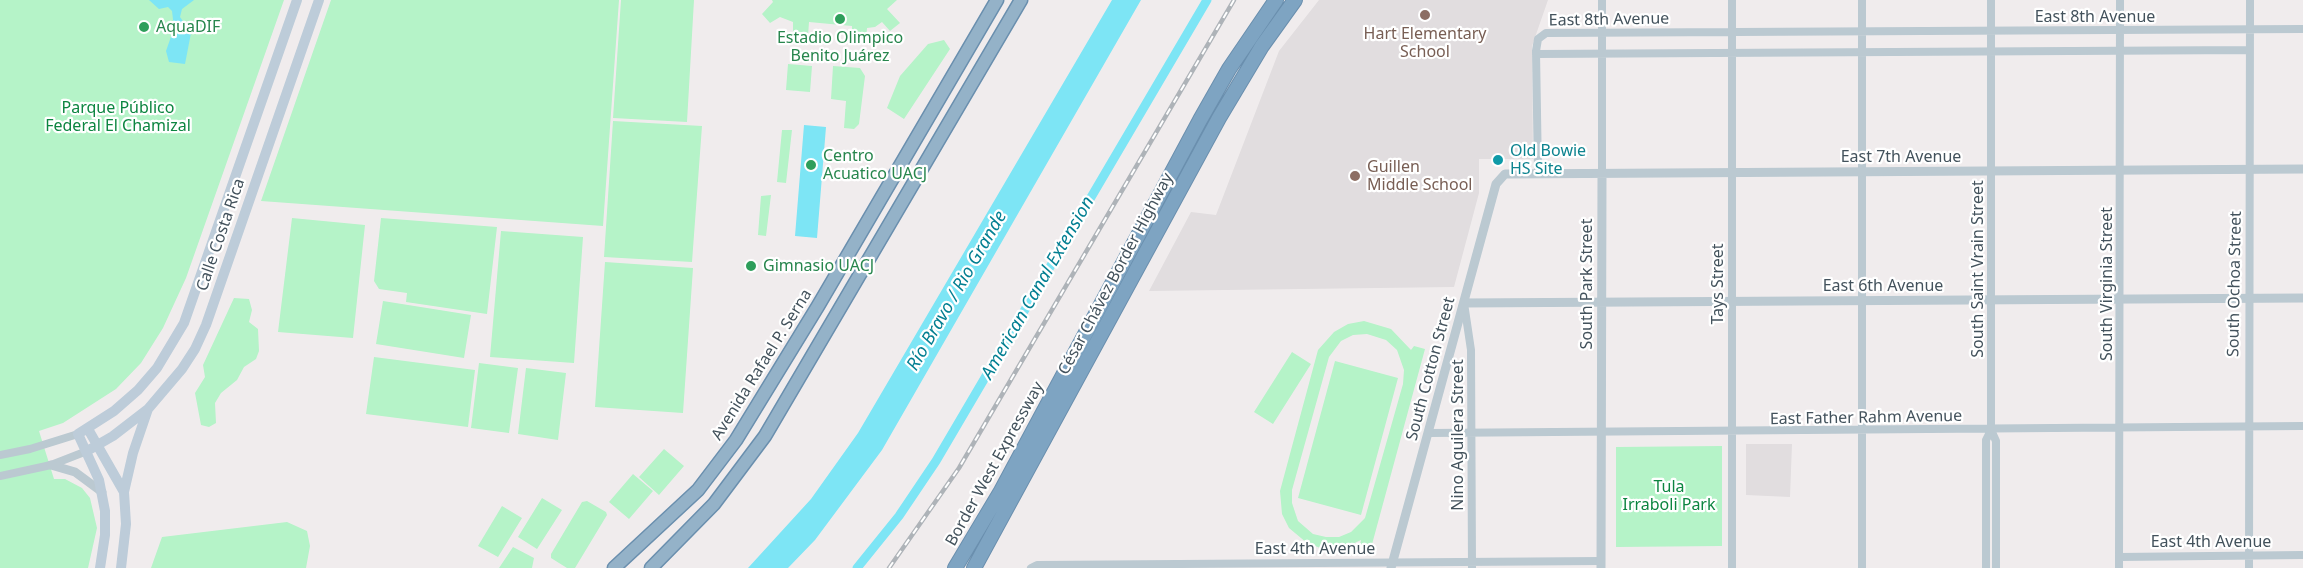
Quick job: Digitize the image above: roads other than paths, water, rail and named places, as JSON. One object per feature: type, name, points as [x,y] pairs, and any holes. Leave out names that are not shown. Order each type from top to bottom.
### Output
[{"type":"highway","name":"Avenida Rafael P. Serna","points":[[614,568],[698,490],[736,440],[818,306],[997,0]]},
{"type":"highway","points":[[651,568],[714,504],[765,436],[1021,0]]},
{"type":"highway","name":"Border West Expressway","points":[[955,568],[1001,491],[1229,69],[1276,0]]},
{"type":"highway","name":"César Chávez Border Highway","points":[[974,568],[1245,73],[1295,0]]},
{"type":"highway","points":[[985,568],[1015,496]]},
{"type":"highway","points":[[946,568],[981,526]]},
{"type":"main road","name":"Calle Costa Rica","points":[[83,432],[138,390],[162,361],[184,323],[297,0]]},
{"type":"main road","name":"Calle Costa Rica","points":[[87,451],[98,446],[148,409],[182,369],[206,325],[319,0]]},
{"type":"main road","points":[[120,568],[124,547],[124,492],[135,443],[148,409]]},
{"type":"main road","points":[[83,432],[98,446],[124,492]]},
{"type":"main road","points":[[83,432],[87,451],[102,492],[105,535],[100,568]]},
{"type":"street","name":"South Park Street","points":[[1601,564],[1602,0]]},
{"type":"street","name":"Tays Street","points":[[1732,0],[1732,568]]},
{"type":"street","points":[[1862,0],[1862,568]]},
{"type":"street","name":"South Saint Vrain Street","points":[[1991,0],[1991,430],[1996,441],[1996,568]]},
{"type":"street","name":"South Virginia Street","points":[[2119,568],[2122,171],[2120,0]]},
{"type":"street","name":"South Ochoa Street","points":[[2249,568],[2250,0]]},
{"type":"street","name":"East 8th Avenue","points":[[2249,50],[1536,54],[1538,39],[1546,33],[2303,29]]},
{"type":"street","points":[[1536,54],[1538,173]]},
{"type":"street","name":"East 7th Avenue","points":[[1500,177],[1510,173],[1602,172],[2303,169]]},
{"type":"street","name":"South Cotton Street","points":[[1392,565],[1496,184],[1500,177]]},
{"type":"street","name":"East 6th Avenue","points":[[1464,303],[2303,298]]},
{"type":"street","name":"Nino Aguilera Street","points":[[1464,303],[1471,350],[1472,565]]},
{"type":"street","name":"East Father Rahm Avenue","points":[[1429,434],[2303,426]]},
{"type":"street","name":"South Saint Vrain Street","points":[[1986,568],[1986,440],[1991,430]]},
{"type":"street","points":[[0,455],[30,450],[83,432]]},
{"type":"street","points":[[0,476],[51,465],[87,451]]},
{"type":"street","points":[[51,465],[75,472],[102,492]]},
{"type":"street","name":"East 4th Avenue","points":[[2119,556],[2303,555]]},
{"type":"street","name":"East 4th Avenue","points":[[1031,568],[1037,565],[1601,564]]},
{"type":"water","points":[[149,0],[194,0],[182,9],[180,17],[191,33],[185,64],[169,62],[166,51],[174,28],[172,11],[168,7],[159,9]]},
{"type":"water","name":"Río Bravo / Rio Grande","points":[[1112,0],[1141,0],[882,450],[815,540],[788,568],[748,568],[811,499],[858,433]]},
{"type":"water","points":[[804,125],[826,127],[817,238],[795,236]]},
{"type":"waterway","name":"American Canal Extension","points":[[857,568],[899,516],[936,461],[1207,0]]},
{"type":"railway","points":[[889,568],[959,468],[1234,0]]},
{"type":"place","name":"Hart Elementary School","points":[[1425,15]]},
{"type":"place","name":"Estadio Olimpico Benito Juárez","points":[[840,19]]},
{"type":"place","name":"AquaDIF","points":[[144,27]]},
{"type":"place","name":"Old Bowie HS Site","points":[[1498,160]]},
{"type":"place","name":"Centro Acuatico UACJ","points":[[811,165]]},
{"type":"place","name":"Guillen Middle School","points":[[1355,176]]},
{"type":"place","name":"Gimnasio UACJ","points":[[751,266]]},
{"type":"park label","name":"Parque Público Federal El Chamizal","points":[[118,117]]},
{"type":"park label","name":"Tula Irraboli Park","points":[[1669,496]]}]
